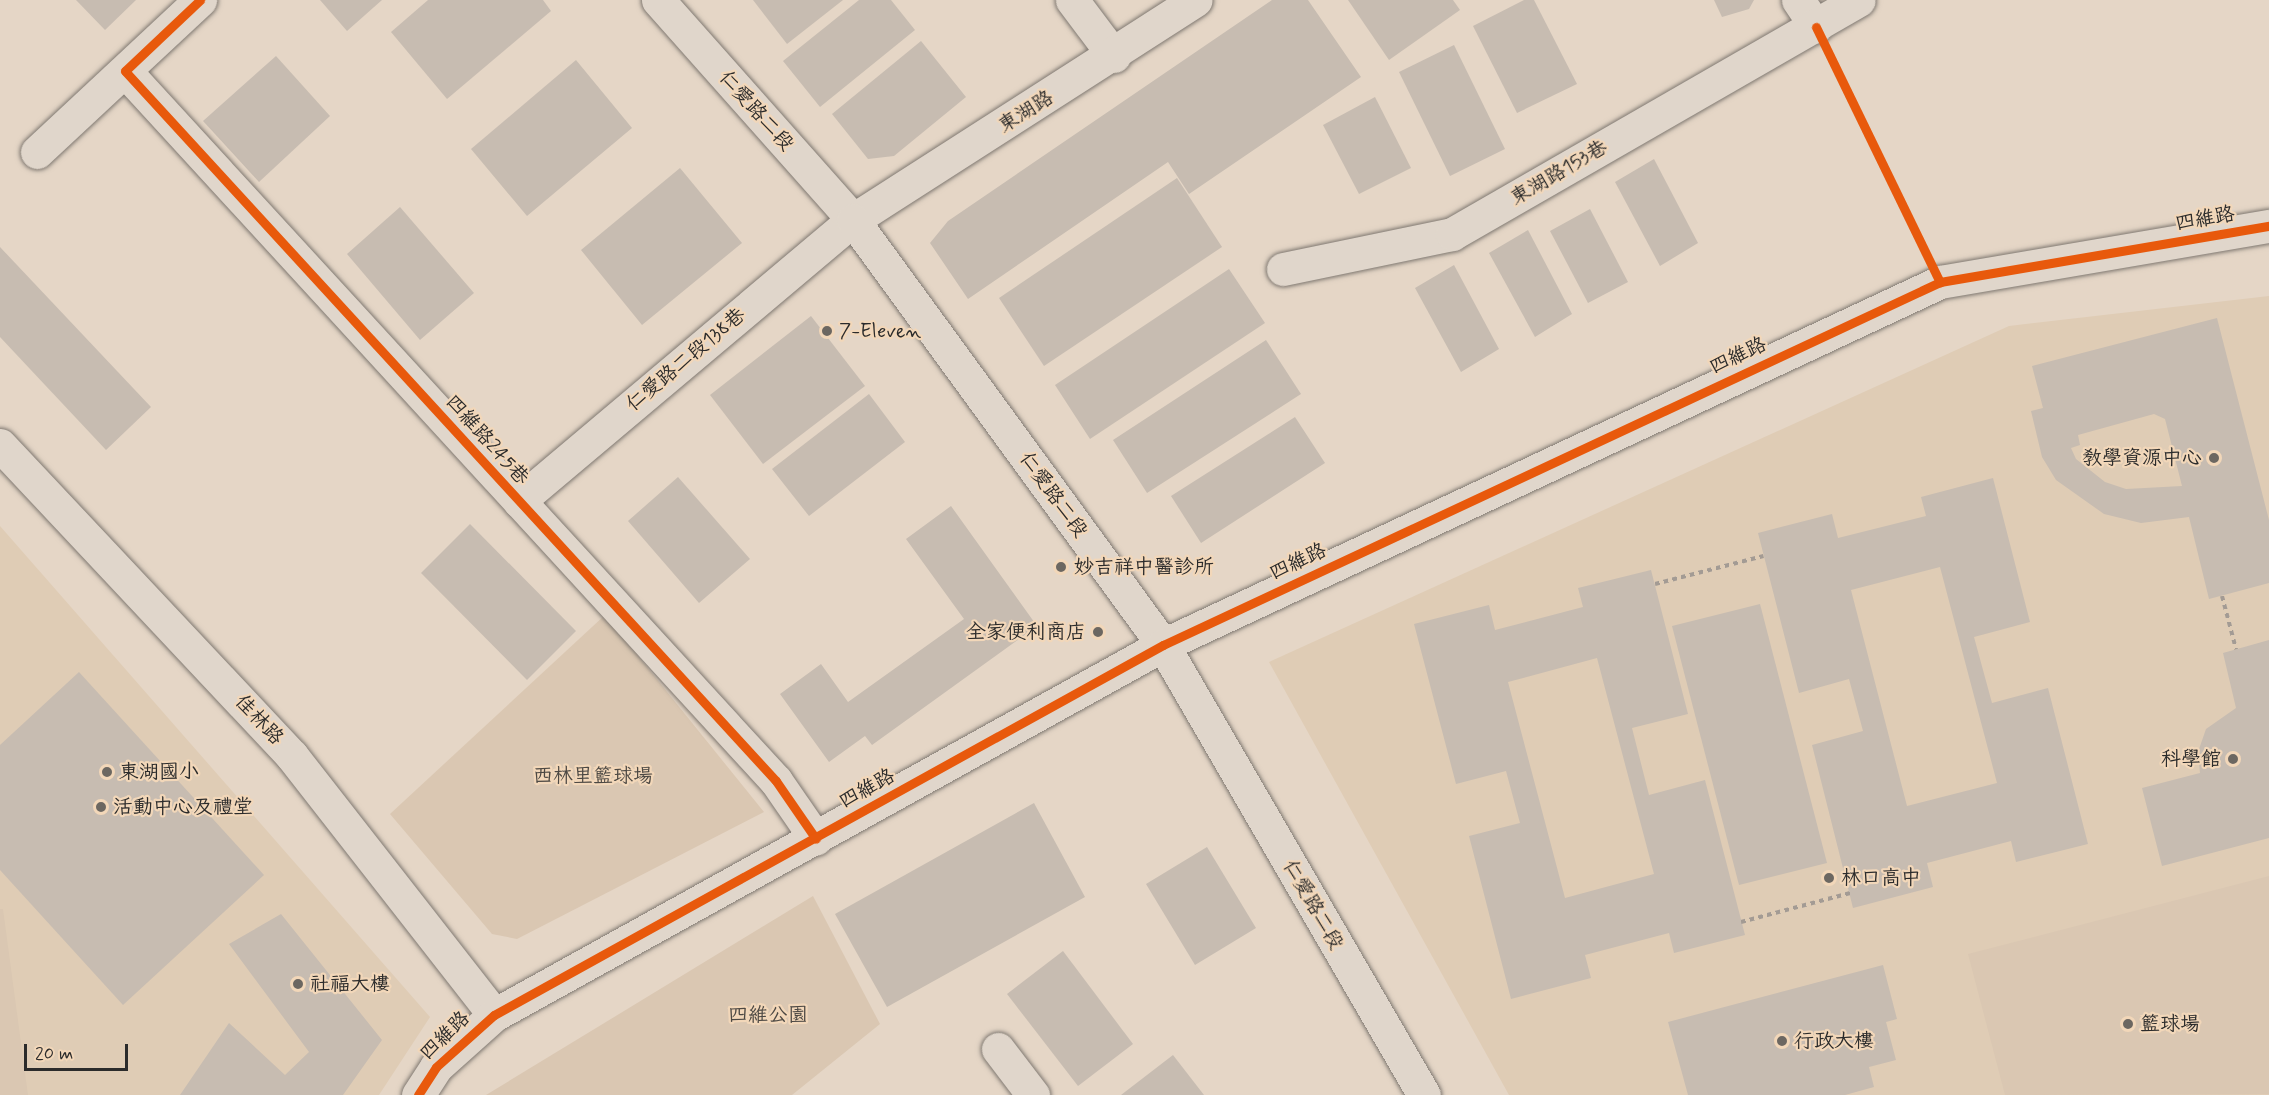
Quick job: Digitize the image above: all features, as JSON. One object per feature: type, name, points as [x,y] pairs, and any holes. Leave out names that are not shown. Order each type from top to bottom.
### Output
[{"type":"street","points":[[37,152],[200,0]]},
{"type":"street","name":"仁愛路二段","points":[[658,0],[853,220],[1162,645],[1424,1095]]},
{"type":"street","points":[[1072,0],[1114,56]]},
{"type":"street","name":"東湖路","points":[[853,220],[1114,56],[1196,0]]},
{"type":"street","points":[[1798,0],[1816,27]]},
{"type":"street","name":"東湖路153巷","points":[[1283,269],[1452,234],[1816,27],[1859,0]]},
{"type":"street","name":"四維路245巷","points":[[125,70],[776,781],[816,839]]},
{"type":"street","name":"仁愛路二段138巷","points":[[519,501],[853,220]]},
{"type":"street","name":"四維路","points":[[418,1095],[436,1067],[494,1015],[816,839],[1162,645],[1940,282],[2269,226]]},
{"type":"street","name":"佳林路","points":[[0,445],[292,756],[494,1015]]},
{"type":"street","points":[[998,1049],[1033,1095]]},
{"type":"path","points":[[1655,584],[1764,556]]},
{"type":"path","points":[[2222,596],[2236,649]]},
{"type":"path","points":[[1741,922],[1850,893]]},
{"type":"shaded area","name":"林口高中","points":[[2269,296],[2269,1095],[1509,1095],[1269,662],[2009,326]]},
{"type":"shaded area","name":"東湖國小","points":[[0,526],[430,1017],[379,1095],[0,1095]]},
{"type":"green space","name":"西林里籃球場","points":[[605,615],[764,812],[517,939],[492,934],[390,814]]},
{"type":"green space","name":"籃球場","points":[[2269,876],[2269,1094],[2005,1095],[1968,954]]},
{"type":"green space","name":"四維公園","points":[[813,896],[880,1024],[792,1095],[486,1095]]},
{"type":"green space","points":[[0,909],[3,909],[28,1095],[0,1095]]},
{"type":"building","points":[[76,0],[136,0],[105,30]]},
{"type":"building","points":[[320,0],[382,0],[347,31]]},
{"type":"building","points":[[428,0],[543,0],[551,11],[447,99],[391,32]]},
{"type":"building","points":[[753,0],[843,0],[787,44]]},
{"type":"building","points":[[859,0],[891,0],[915,30],[820,107],[783,61]]},
{"type":"building","points":[[1272,0],[1308,0],[1361,77],[1189,194],[1168,162],[968,299],[930,243],[948,221]]},
{"type":"building","points":[[1348,0],[1453,0],[1460,10],[1389,60]]},
{"type":"building","points":[[1524,0],[1534,0],[1577,84],[1517,113],[1473,26]]},
{"type":"building","points":[[1714,0],[1754,0],[1749,9],[1722,17]]},
{"type":"building","points":[[921,41],[966,97],[894,156],[868,159],[832,114]]},
{"type":"building","points":[[1454,45],[1505,149],[1450,176],[1399,72]]},
{"type":"building","points":[[276,56],[330,116],[259,182],[203,121]]},
{"type":"building","points":[[576,60],[632,128],[527,216],[471,149]]},
{"type":"building","points":[[1375,97],[1411,168],[1359,194],[1323,125]]},
{"type":"building","points":[[1654,159],[1698,243],[1660,266],[1615,182]]},
{"type":"building","points":[[680,168],[742,243],[642,325],[581,250]]},
{"type":"building","points":[[1177,178],[1222,247],[1044,366],[999,298]]},
{"type":"building","points":[[400,207],[474,293],[420,340],[347,254]]},
{"type":"building","points":[[1590,209],[1628,282],[1588,303],[1550,231]]},
{"type":"building","points":[[1528,230],[1572,314],[1535,337],[1489,253]]},
{"type":"building","points":[[0,247],[151,407],[106,450],[0,337]]},
{"type":"building","points":[[1454,265],[1499,349],[1461,372],[1415,288]]},
{"type":"building","points":[[1229,269],[1265,323],[1090,439],[1055,385]]},
{"type":"building","points":[[811,316],[865,386],[763,464],[710,395]]},
{"type":"building","name":"教學資源中心","points":[[2217,318],[2269,520],[2269,583],[2209,599],[2189,517],[2141,523],[2104,514],[2056,480],[2042,457],[2031,411],[2043,408],[2032,366]],"holes":[[[2154,414],[2165,419],[2182,486],[2126,489],[2105,482],[2076,459],[2071,448],[2080,445],[2078,435]]]},
{"type":"building","points":[[1266,340],[1301,394],[1147,493],[1113,440]]},
{"type":"building","points":[[869,394],[905,442],[809,516],[772,469]]},
{"type":"building","points":[[1295,417],[1325,463],[1201,543],[1171,496]]},
{"type":"building","points":[[678,477],[750,559],[699,603],[628,521]]},
{"type":"building","points":[[1993,478],[2030,622],[1974,637],[1992,703],[2048,688],[2088,844],[2016,862],[2011,841],[1927,863],[1933,887],[1853,908],[1812,745],[1863,731],[1849,679],[1799,693],[1758,533],[1832,514],[1838,538],[1926,516],[1921,497]],"holes":[[[1940,567],[1997,783],[1907,806],[1851,590]]]},
{"type":"building","points":[[951,506],[1037,626],[872,745],[865,736],[829,762],[780,694],[821,664],[848,702],[964,619],[906,539]]},
{"type":"building","points":[[470,524],[576,631],[527,680],[421,573]]},
{"type":"building","points":[[1651,570],[1688,714],[1632,728],[1649,795],[1705,780],[1745,935],[1674,953],[1669,933],[1585,955],[1591,978],[1511,999],[1469,836],[1520,823],[1506,771],[1456,784],[1414,624],[1489,605],[1495,630],[1583,607],[1578,588]],"holes":[[[1597,658],[1654,874],[1565,898],[1508,682]]]},
{"type":"building","points":[[1760,604],[1827,863],[1739,885],[1672,626]]},
{"type":"building","name":"科學館","points":[[2269,640],[2269,838],[2162,866],[2142,788],[2200,773],[2198,752],[2206,729],[2236,708],[2223,653]]},
{"type":"building","name":"活動中心及禮堂","points":[[79,672],[264,875],[123,1005],[0,870],[0,745]]},
{"type":"building","points":[[1034,803],[1085,897],[887,1007],[835,914]]},
{"type":"building","points":[[1207,847],[1256,928],[1195,965],[1146,884]]},
{"type":"building","name":"社福大樓","points":[[281,914],[382,1040],[343,1095],[180,1095],[229,1023],[285,1075],[309,1052],[229,944]]},
{"type":"building","points":[[1063,951],[1133,1044],[1078,1086],[1007,994]]},
{"type":"building","name":"行政大樓","points":[[1883,965],[1897,1019],[1886,1022],[1896,1060],[1869,1067],[1874,1087],[1845,1095],[1688,1095],[1668,1022]]},
{"type":"building","points":[[1173,1055],[1204,1095],[1121,1095]]},
{"type":"cycle path","points":[[200,0],[125,71],[776,781],[816,839]]},
{"type":"cycle path","points":[[1816,27],[1940,282]]},
{"type":"cycle path","points":[[418,1095],[436,1067],[494,1015],[1163,645],[1940,282],[2269,226]]},
{"type":"place","name":"7-Eleven","points":[[827,331]]},
{"type":"place","name":"教學資源中心","points":[[2214,458]]},
{"type":"place","name":"妙吉祥中醫診所","points":[[1061,567]]},
{"type":"place","name":"全家便利商店","points":[[1098,632]]},
{"type":"place","name":"科學館","points":[[2233,759]]},
{"type":"place","name":"東湖國小","points":[[107,772]]},
{"type":"place","name":"活動中心及禮堂","points":[[101,807]]},
{"type":"place","name":"林口高中","points":[[1829,878]]},
{"type":"place","name":"社福大樓","points":[[298,984]]},
{"type":"place","name":"籃球場","points":[[2128,1024]]},
{"type":"place","name":"行政大樓","points":[[1782,1041]]}]
